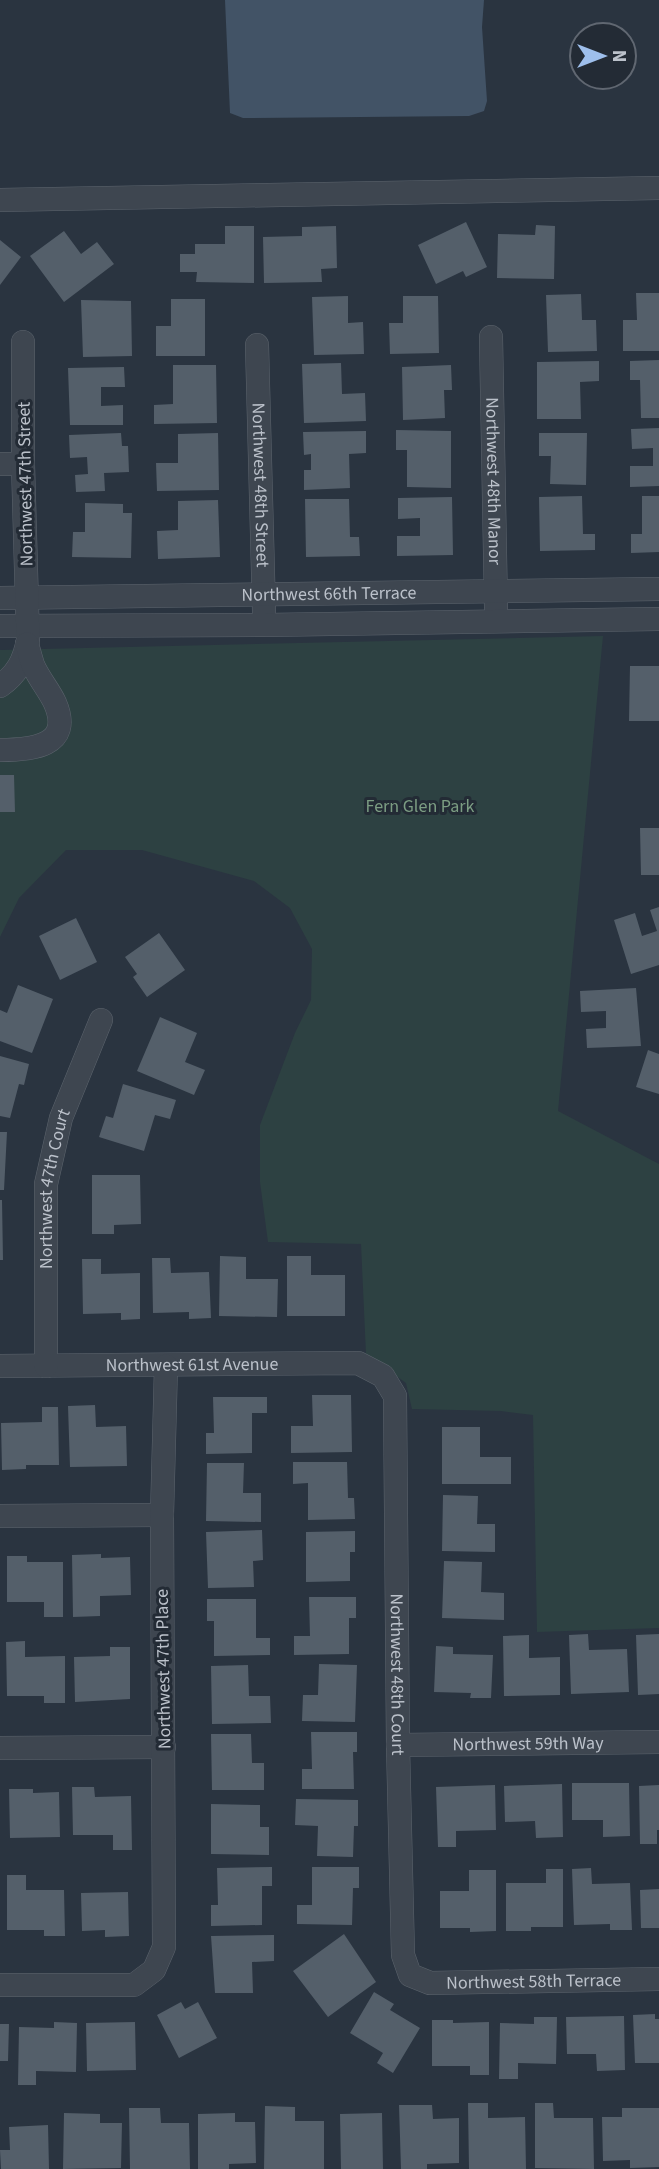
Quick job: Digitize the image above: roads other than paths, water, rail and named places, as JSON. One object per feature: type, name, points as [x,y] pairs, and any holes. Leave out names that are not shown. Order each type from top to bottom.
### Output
[{"type":"street","points":[[0,200],[659,188]]},
{"type":"street","name":"Northwest 48th Manor","points":[[491,337],[496,623]]},
{"type":"street","name":"Northwest 47th Street","points":[[23,342],[28,635]]},
{"type":"street","name":"Northwest 48th Street","points":[[257,345],[265,625]]},
{"type":"street","points":[[0,464],[23,464]]},
{"type":"street","name":"Northwest 66th Terrace","points":[[0,598],[659,589]]},
{"type":"street","name":"Northwest 66th Terrace","points":[[0,626],[28,635],[265,625],[659,619]]},
{"type":"street","points":[[0,686],[13,677],[21,664],[28,635]]},
{"type":"street","points":[[0,750],[37,748],[47,744],[59,727],[55,704],[33,666],[28,635]]},
{"type":"street","name":"Northwest 47th Court","points":[[46,1366],[46,1184],[61,1118],[101,1020]]},
{"type":"street","name":"Northwest 61st Avenue","points":[[0,1366],[358,1363],[383,1376]]},
{"type":"street","name":"Northwest 47th Place","points":[[0,1985],[134,1985],[154,1970],[164,1947],[162,1515],[166,1366]]},
{"type":"street","name":"Northwest 48th Court","points":[[383,1376],[395,1396],[403,1955],[410,1975]]},
{"type":"street","points":[[0,1516],[162,1515]]},
{"type":"street","name":"Northwest 59th Way","points":[[398,1745],[659,1742]]},
{"type":"street","points":[[0,1748],[164,1747]]},
{"type":"street","name":"Northwest 58th Terrace","points":[[410,1975],[430,1983],[659,1979]]},
{"type":"water","points":[[225,0],[484,0],[482,27],[487,101],[484,111],[469,116],[243,118],[230,113]]},
{"type":"park label","name":"Fern Glen Park","points":[[420,806]]}]
